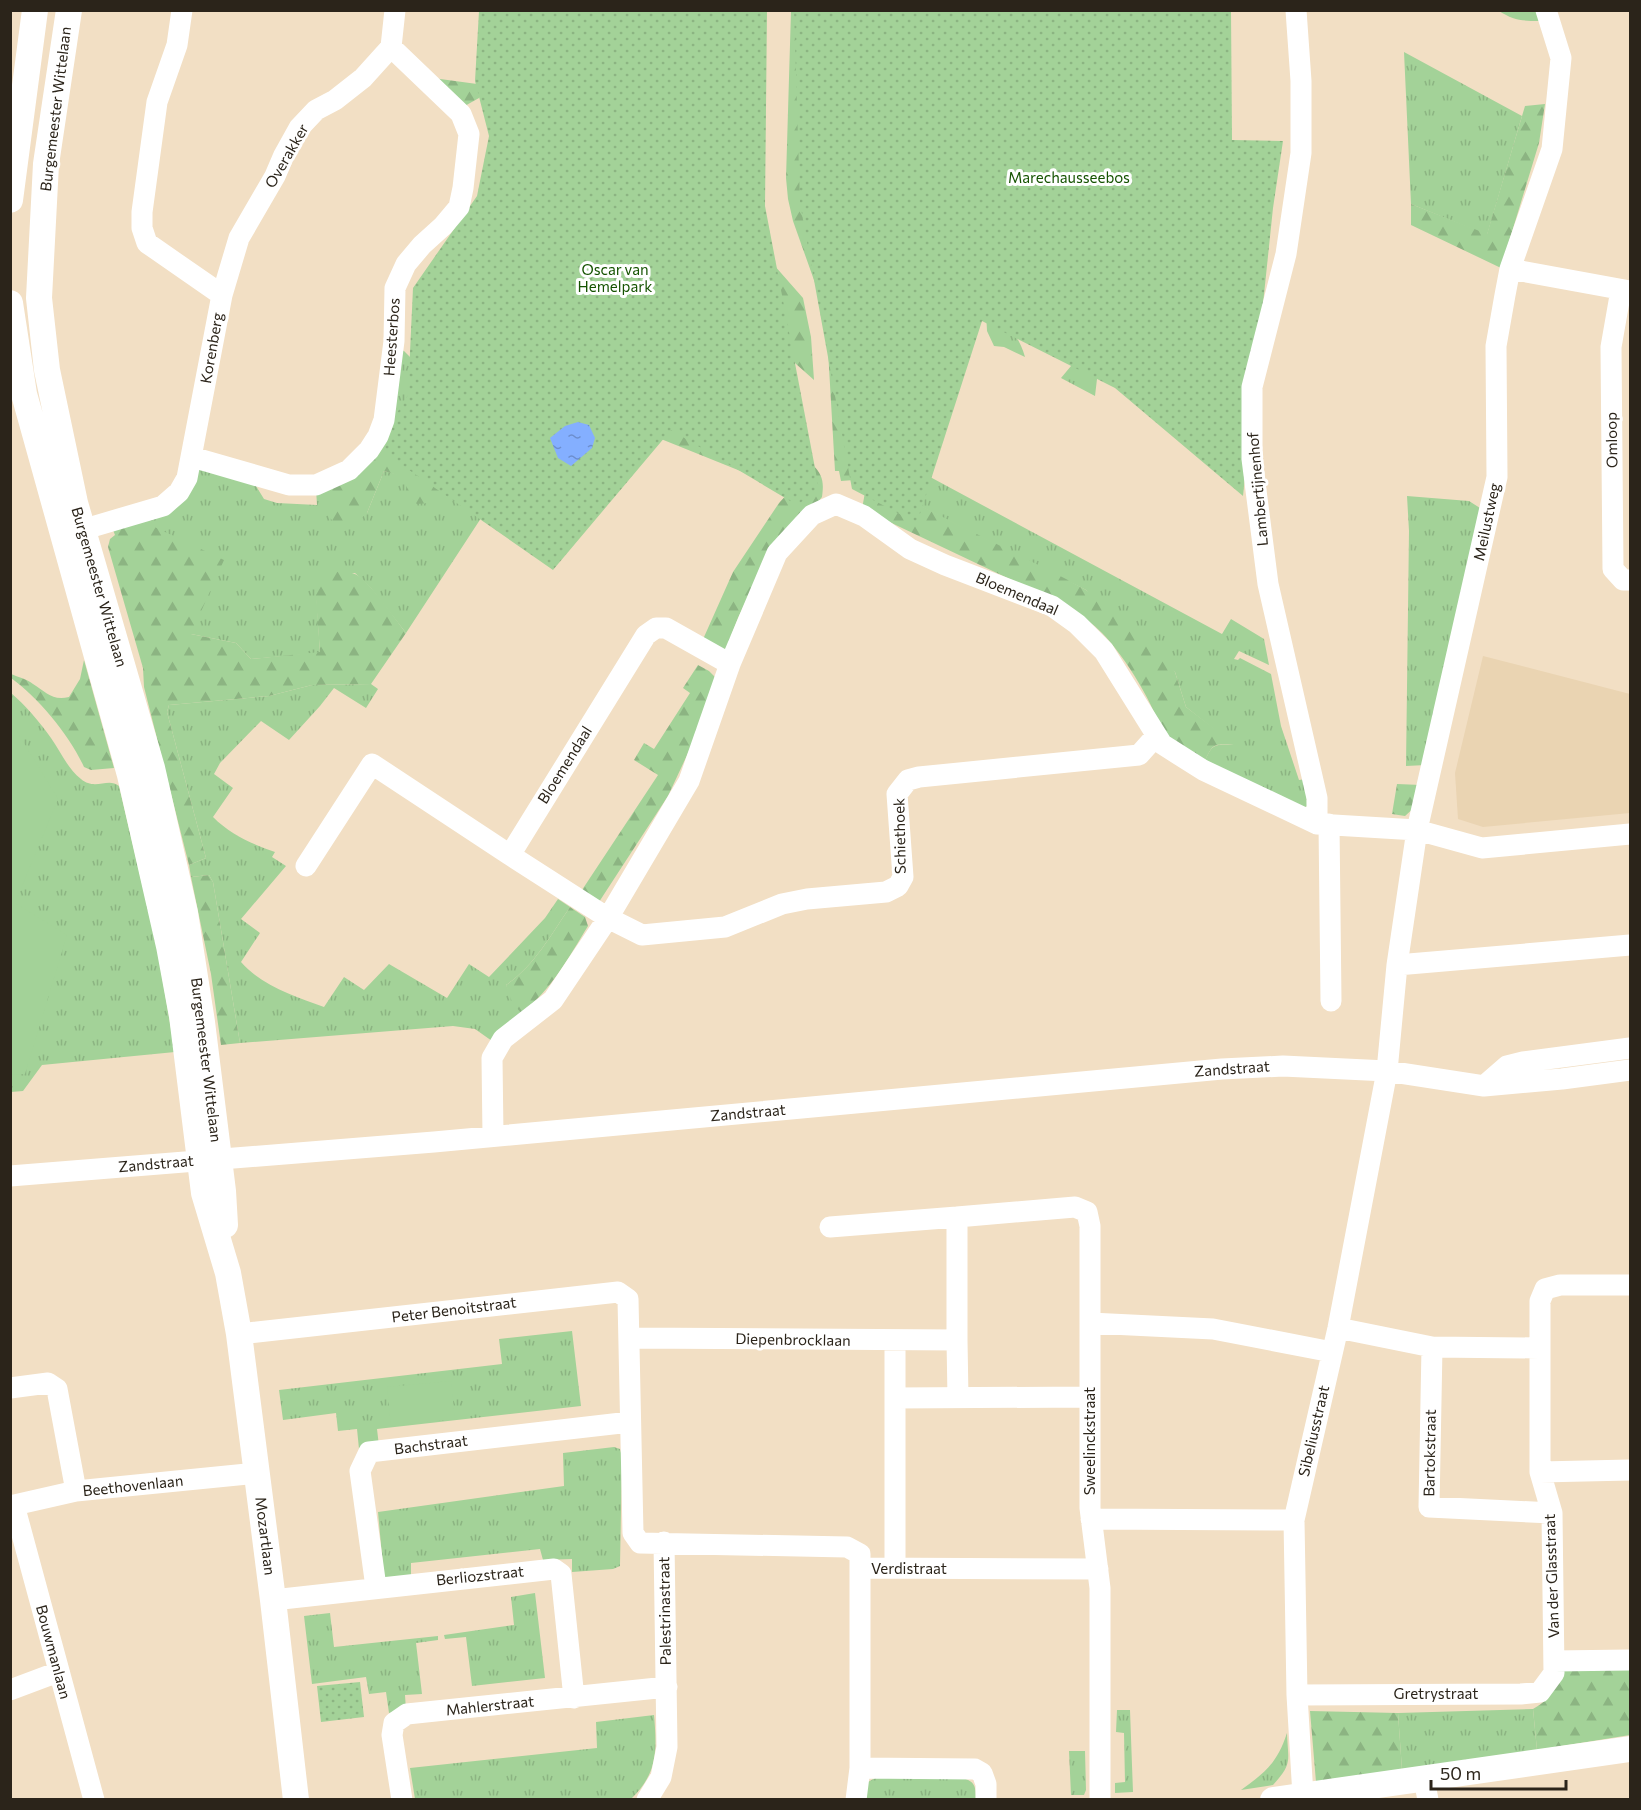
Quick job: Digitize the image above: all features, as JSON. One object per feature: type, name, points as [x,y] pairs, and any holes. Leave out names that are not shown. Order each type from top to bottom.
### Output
[{"type":"street","points":[[10,200],[35,10]]},
{"type":"street","name":"Burgemeester Wittelaan","points":[[69,10],[46,164],[39,298],[47,370],[63,447],[73,533]]},
{"type":"street","name":"Korenberg","points":[[73,533],[163,506],[179,492],[187,478],[192,457],[222,295],[147,243],[142,228],[142,212],[157,102],[177,45],[182,10]]},
{"type":"street","points":[[391,47],[395,10]]},
{"type":"street","name":"Lambertijnenhof","points":[[1296,10],[1301,81],[1301,153],[1286,254],[1252,387],[1252,459],[1268,584],[1323,824]]},
{"type":"street","name":"Meilustweg","points":[[1387,1071],[1397,965],[1418,831],[1497,477],[1496,346],[1510,269],[1552,149],[1561,58],[1546,10]]},
{"type":"street","name":"Overakker","points":[[222,295],[240,238],[299,128],[316,110],[335,100],[363,78],[391,47]]},
{"type":"street","name":"Heesterbos","points":[[192,457],[279,483],[316,485],[350,470],[369,450],[378,436],[384,420],[394,341],[395,288],[406,264],[422,244],[443,226],[459,207],[469,134],[461,114],[391,47]]},
{"type":"street","points":[[1510,269],[1626,291]]},
{"type":"street","name":"Omloop","points":[[1626,291],[1611,347],[1614,569],[1623,580],[1630,580]]},
{"type":"street","points":[[10,302],[39,298]]},
{"type":"street","name":"Burgemeester Wittelaan","points":[[10,302],[24,394],[152,768],[186,913],[202,1022],[209,1160]]},
{"type":"street","name":"Bloemendaal","points":[[493,1136],[492,1058],[496,1047],[553,1000],[608,918],[689,781],[730,664],[777,553],[812,515],[836,504],[864,516],[910,549],[945,565],[1052,606],[1077,624],[1104,651],[1162,744],[1203,770],[1323,824],[1418,831],[1482,848],[1630,834]]},
{"type":"street","name":"Bloemendaal","points":[[510,855],[646,635],[656,628],[666,627],[730,664]]},
{"type":"street","name":"Schiethoek","points":[[608,918],[642,935],[654,934],[725,927],[782,904],[807,899],[886,892],[898,886],[903,877],[896,804],[897,794],[908,780],[1138,755],[1156,736]]},
{"type":"street","points":[[306,866],[372,764],[608,918]]},
{"type":"street","points":[[1323,824],[1331,1001]]},
{"type":"street","points":[[1397,965],[1630,945]]},
{"type":"street","points":[[1484,1086],[1507,1066],[1630,1048]]},
{"type":"street","name":"Zandstraat","points":[[10,1176],[493,1136],[1222,1069],[1282,1066],[1387,1071],[1484,1086],[1630,1070]]},
{"type":"street","name":"Sibeliusstraat","points":[[1303,1796],[1297,1695],[1294,1520],[1338,1328],[1387,1071]]},
{"type":"street","name":"Mozartlaan","points":[[209,1160],[223,1191],[228,1274],[239,1334],[257,1473],[296,1800]]},
{"type":"street","name":"Sweelinckstraat","points":[[957,1217],[1075,1207],[1087,1212],[1090,1226],[1091,1519],[1100,1588],[1100,1800]]},
{"type":"street","points":[[830,1227],[957,1217],[957,1398]]},
{"type":"street","name":"Van der Glasstraat","points":[[1554,1661],[1552,1514],[1540,1472],[1540,1302],[1545,1289],[1560,1285],[1630,1285]]},
{"type":"street","name":"Peter Benoitstraat","points":[[239,1334],[618,1292],[628,1299],[629,1338]]},
{"type":"street","points":[[1090,1323],[1213,1329],[1332,1352]]},
{"type":"street","points":[[1338,1328],[1432,1347],[1539,1348]]},
{"type":"street","name":"Diepenbrocklaan","points":[[629,1338],[957,1340]]},
{"type":"street","name":"Palestrinastraat","points":[[629,1338],[633,1533],[640,1543],[664,1542],[667,1748],[661,1778],[647,1800]]},
{"type":"street","points":[[895,1341],[895,1568]]},
{"type":"street","name":"Bartokstraat","points":[[1432,1347],[1429,1508],[1552,1514]]},
{"type":"street","points":[[10,1388],[48,1383],[57,1389],[76,1491]]},
{"type":"street","points":[[895,1398],[1090,1397]]},
{"type":"street","name":"Bachstraat","points":[[376,1587],[360,1471],[369,1452],[630,1422]]},
{"type":"street","points":[[1540,1472],[1630,1470]]},
{"type":"street","name":"Beethovenlaan","points":[[12,1505],[76,1491],[257,1473]]},
{"type":"street","name":"Bouwmanlaan","points":[[12,1505],[94,1800]]},
{"type":"street","points":[[1091,1519],[1294,1520]]},
{"type":"street","name":"Verdistraat","points":[[664,1542],[847,1547],[860,1554],[860,1568],[1098,1569]]},
{"type":"street","points":[[856,1800],[860,1768],[860,1568]]},
{"type":"street","name":"Berliozstraat","points":[[273,1600],[554,1569],[561,1574],[574,1698]]},
{"type":"street","points":[[1554,1661],[1630,1660]]},
{"type":"street","name":"Gretrystraat","points":[[1297,1695],[1540,1692],[1554,1673],[1554,1661]]},
{"type":"street","points":[[10,1690],[58,1672]]},
{"type":"street","name":"Mahlerstraat","points":[[402,1800],[392,1735],[394,1723],[407,1714],[667,1688]]},
{"type":"street","points":[[1274,1800],[1303,1796],[1426,1789],[1630,1749]]},
{"type":"street","points":[[860,1768],[975,1769],[982,1773],[986,1784],[986,1800]]},
{"type":"shaded area","points":[[1483,656],[1630,694],[1630,813],[1483,827],[1458,819],[1455,773]]},
{"type":"green space","name":"Oscar van Hemelpark","points":[[479,11],[767,11],[765,206],[819,489],[797,505],[671,430],[553,570],[376,447],[408,395],[413,288],[477,196],[489,136],[475,81]]},
{"type":"green space","points":[[791,11],[808,11],[854,480],[841,481],[839,471],[835,471],[827,333],[820,297],[793,221],[788,199],[786,178]]},
{"type":"green space","name":"Marechausseebos","points":[[794,11],[1231,11],[1232,140],[1283,141],[1273,208],[1243,496],[1115,388],[982,321],[917,523],[852,489],[800,203]]},
{"type":"green space","points":[[1499,11],[1536,11],[1539,21],[1518,19]]},
{"type":"green space","points":[[1404,52],[1522,116],[1487,235],[1411,204]]},
{"type":"green space","points":[[433,78],[477,84],[482,91],[479,98],[463,107]]},
{"type":"green space","points":[[1545,104],[1539,143],[1501,268],[1411,225],[1411,204],[1487,234],[1525,106]]},
{"type":"green space","points":[[752,240],[803,298],[811,337],[814,380],[751,324]]},
{"type":"green space","points":[[986,312],[1015,335],[1025,357],[1004,347],[994,346],[987,331]]},
{"type":"green space","points":[[1096,336],[1099,362],[1095,396],[1061,378]]},
{"type":"green space","points":[[399,349],[423,370],[431,423],[390,415]]},
{"type":"green space","points":[[555,392],[812,464],[821,475],[822,497],[758,575],[722,660],[700,646],[733,572],[779,503],[790,491],[661,439],[453,489],[429,503],[417,504],[406,494],[407,478],[384,471],[367,513],[349,529],[336,524],[329,517],[328,487],[379,441]]},
{"type":"green space","points":[[200,465],[253,481],[264,499],[277,503],[317,505],[316,489],[328,487],[367,513],[384,471],[453,488],[487,509],[406,633],[371,588],[355,573],[315,573],[320,653],[251,659],[236,643],[191,634],[142,521]]},
{"type":"green space","points":[[869,470],[893,492],[1066,579],[1128,619],[1157,645],[1175,672],[1186,707],[1215,729],[1235,734],[1234,745],[1214,746],[1204,763],[1163,739],[1154,713],[1139,683],[1099,630],[1073,609],[862,509]]},
{"type":"green space","points":[[919,471],[1222,634],[1231,619],[1264,639],[1269,665],[1239,651],[1234,659],[1240,658],[1271,674],[1281,726],[1299,780],[1306,779],[1307,806],[1304,808],[1204,763],[1214,746],[1234,745],[1186,707],[1175,672],[1086,590],[892,492]]},
{"type":"green space","points":[[1407,496],[1469,501],[1480,508],[1426,765],[1406,766],[1409,531]]},
{"type":"green space","points":[[142,521],[224,560],[191,634],[236,643],[251,659],[320,652],[314,573],[338,572],[352,573],[365,582],[406,633],[371,684],[312,685],[269,696],[169,705],[167,712],[206,858],[189,865],[144,687],[143,668],[108,547],[110,539],[115,535],[113,530]]},
{"type":"green space","points":[[84,660],[114,768],[91,770],[84,767],[52,718],[11,678],[11,674],[25,679],[54,697],[69,697],[80,679]]},
{"type":"green space","points":[[698,665],[716,678],[696,736],[668,796],[599,902],[582,890],[658,775],[634,760],[644,743],[654,749],[690,693],[683,688]]},
{"type":"green space","points":[[371,684],[378,689],[366,708],[334,688],[289,740],[261,721],[220,763],[214,774],[233,788],[213,817],[242,838],[275,852],[272,857],[286,866],[241,919],[260,933],[241,962],[269,984],[324,1007],[344,977],[364,990],[389,964],[447,998],[469,964],[489,977],[545,918],[558,899],[570,907],[534,959],[506,985],[521,1013],[492,1041],[475,1029],[453,1026],[240,1043],[213,882],[209,875],[191,877],[189,865],[206,858],[167,712],[169,705],[269,696],[312,685]]},
{"type":"green space","points":[[11,693],[37,720],[76,775],[91,784],[110,783],[119,786],[157,947],[175,1052],[42,1065],[23,1091],[11,1092]]},
{"type":"green space","points":[[10,720],[58,799],[15,903],[67,935],[25,1074],[11,1075]]},
{"type":"green space","points":[[1397,784],[1421,785],[1416,806],[1405,816],[1392,814]]},
{"type":"green space","points":[[209,875],[213,882],[240,1043],[221,1045],[211,974],[191,877]]},
{"type":"green space","points":[[570,907],[585,917],[588,926],[550,984],[521,1013],[512,1002],[506,985],[534,959]]},
{"type":"green space","points":[[572,1331],[581,1406],[377,1429],[379,1446],[359,1449],[357,1429],[338,1431],[336,1413],[283,1420],[279,1390],[502,1364],[499,1339]]},
{"type":"green space","points":[[451,1381],[455,1419],[391,1426],[387,1387]]},
{"type":"green space","points":[[614,1447],[620,1449],[622,1457],[620,1566],[613,1569],[572,1572],[572,1559],[543,1560],[540,1549],[411,1563],[411,1576],[384,1578],[378,1512],[564,1486],[563,1453]]},
{"type":"green space","points":[[535,1593],[545,1678],[472,1686],[466,1637],[445,1639],[444,1635],[514,1625],[511,1597]]},
{"type":"green space","points":[[330,1613],[334,1647],[438,1636],[438,1640],[416,1643],[422,1694],[405,1695],[406,1710],[389,1713],[386,1692],[369,1694],[366,1677],[312,1684],[304,1616]]},
{"type":"green space","points":[[1559,1666],[1630,1666],[1630,1735],[1537,1750],[1533,1709],[1552,1692]]},
{"type":"green space","points":[[360,1682],[364,1717],[321,1722],[317,1686]]},
{"type":"green space","points":[[1533,1709],[1537,1750],[1402,1770],[1398,1713]]},
{"type":"green space","points":[[1117,1710],[1130,1710],[1133,1792],[1115,1793],[1115,1783],[1125,1782],[1124,1733],[1116,1732]]},
{"type":"green space","points":[[1310,1711],[1398,1713],[1402,1770],[1316,1782]]},
{"type":"green space","points":[[654,1715],[654,1760],[646,1780],[631,1799],[415,1799],[410,1768],[597,1748],[596,1722]]},
{"type":"green space","points":[[1287,1733],[1288,1761],[1284,1772],[1273,1785],[1241,1790],[1270,1766]]},
{"type":"green space","points":[[1069,1751],[1085,1751],[1086,1790],[1084,1795],[1071,1795]]},
{"type":"green space","points":[[875,1778],[962,1778],[974,1785],[976,1800],[865,1799],[868,1782]]},
{"type":"water","points":[[578,422],[589,425],[595,438],[592,448],[571,466],[558,458],[550,438],[565,426]]}]
